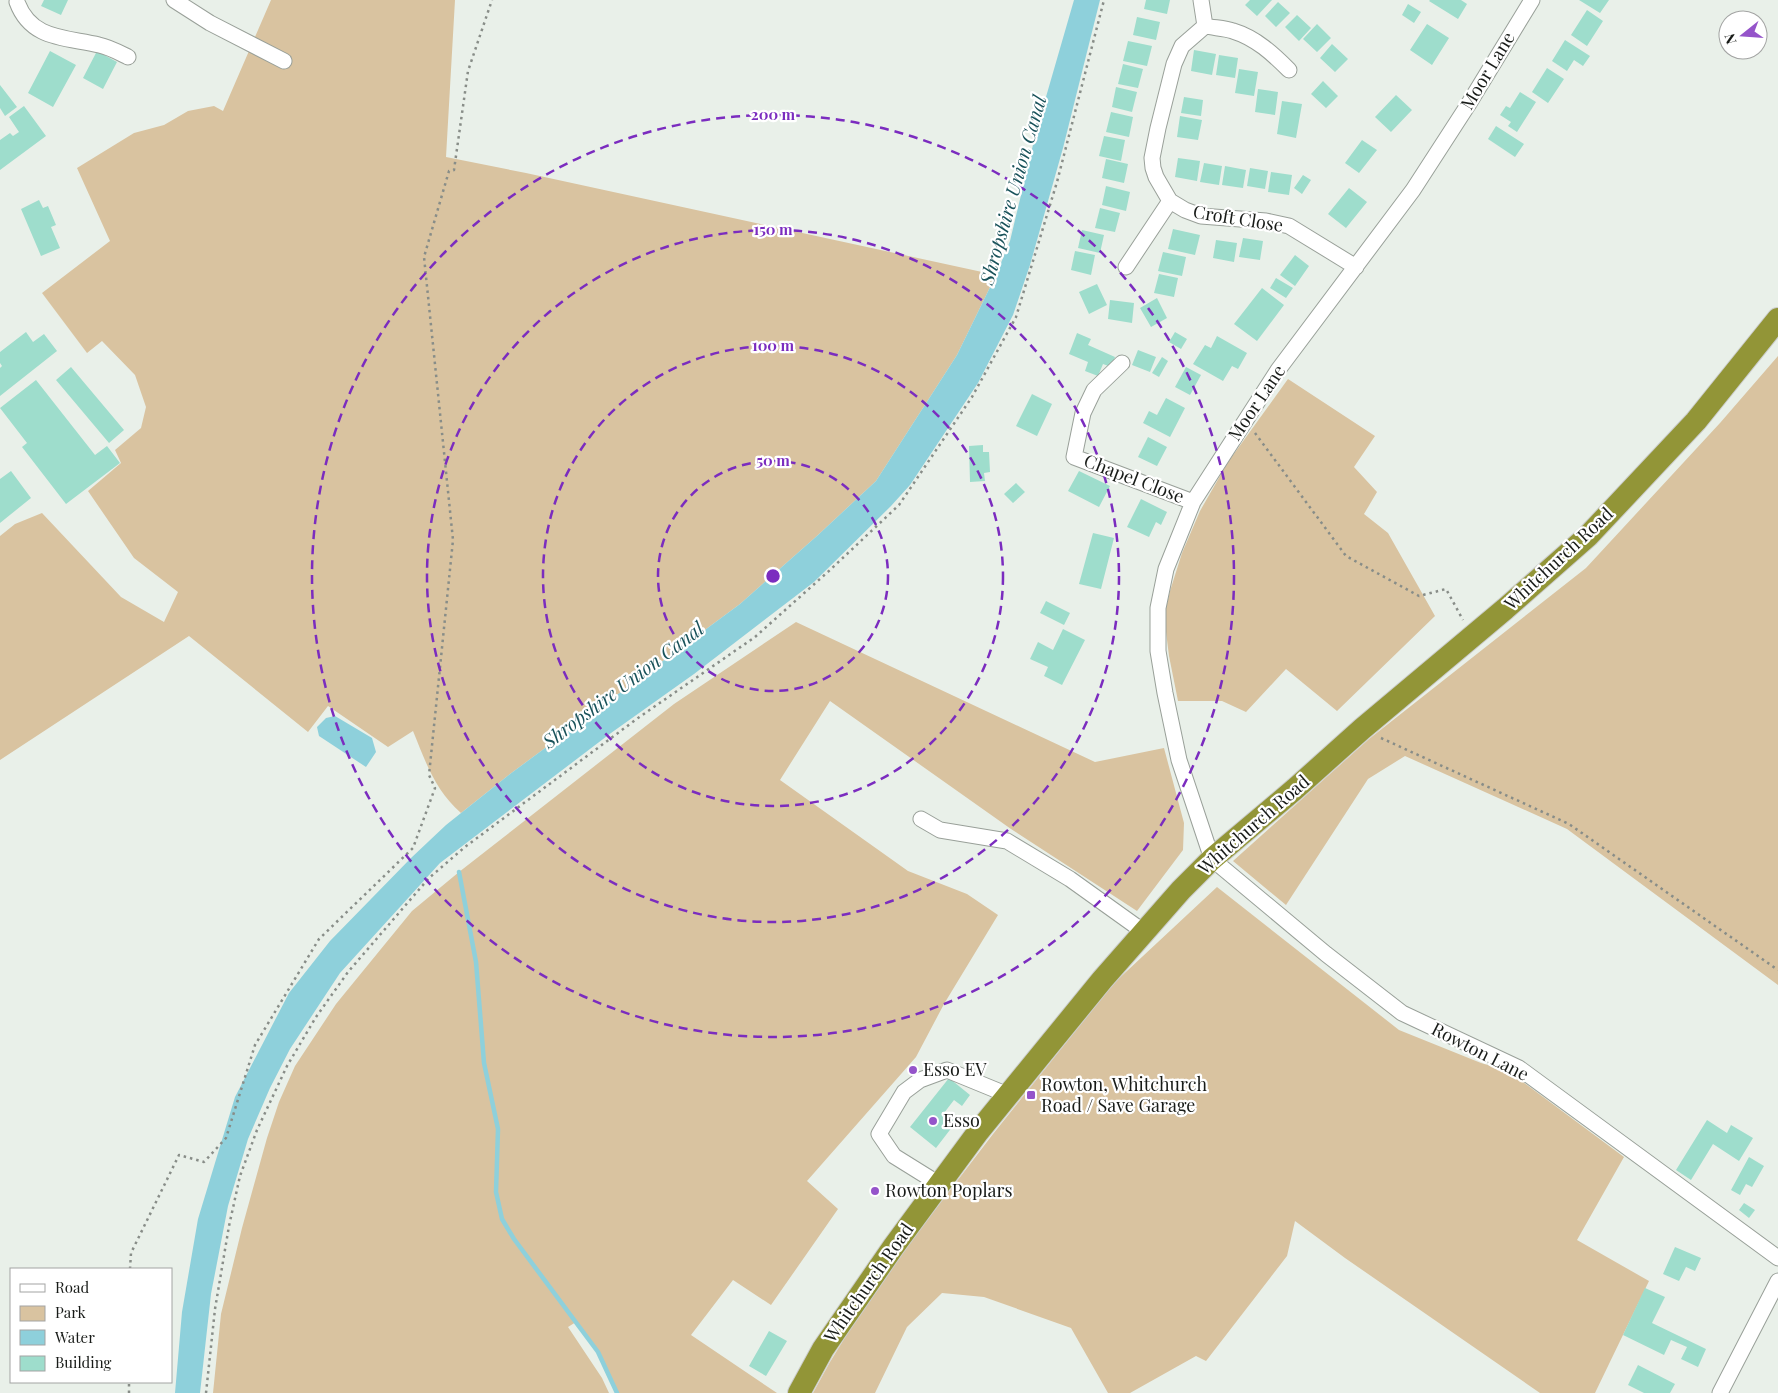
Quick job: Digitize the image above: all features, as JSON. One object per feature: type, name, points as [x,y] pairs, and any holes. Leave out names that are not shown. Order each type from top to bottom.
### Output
[{"type":"highway","name":"Whitchurch Road","points":[[799,1393],[823,1349],[939,1184],[1008,1095],[1102,980],[1181,890],[1212,859],[1588,536],[1696,421],[1778,319]]},
{"type":"street","points":[[174,0],[210,23],[284,61]]},
{"type":"street","points":[[1201,0],[1206,26],[1234,31],[1255,41],[1275,56],[1289,70]]},
{"type":"street","name":"Moor Lane","points":[[1212,859],[1179,760],[1164,693],[1158,650],[1158,608],[1166,569],[1193,502],[1245,420],[1278,370],[1414,190],[1532,0]]},
{"type":"street","points":[[16,1],[21,14],[28,22],[44,33],[101,46],[128,57]]},
{"type":"street","name":"Croft Close","points":[[1206,26],[1182,46],[1179,52],[1174,64],[1158,128],[1152,158],[1153,168],[1170,201],[1184,210],[1201,216],[1266,221],[1289,226],[1356,267]]},
{"type":"street","name":"Croft Close","points":[[1126,267],[1170,201]]},
{"type":"street","name":"Chapel Close","points":[[1122,363],[1094,390],[1083,413],[1074,457],[1193,502]]},
{"type":"street","points":[[921,819],[940,830],[1007,841],[1070,879],[1144,932]]},
{"type":"street","name":"Rowton Lane","points":[[1212,859],[1326,954],[1402,1013],[1519,1068],[1778,1258]]},
{"type":"street","points":[[939,1184],[894,1156],[879,1134],[904,1092],[920,1080],[947,1070],[1008,1095]]},
{"type":"street","points":[[1720,1393],[1778,1281]]},
{"type":"path","points":[[130,1268],[131,1253],[179,1155],[204,1162],[226,1138],[254,1045],[319,939],[413,848],[435,788],[429,775],[453,540],[424,257],[450,171],[454,170],[468,71],[492,0]]},
{"type":"path","points":[[206,1393],[215,1309],[229,1226],[240,1176],[256,1130],[275,1090],[316,1017],[361,957],[429,878],[465,847],[638,718],[755,637],[899,505],[972,397],[1016,317],[1057,182],[1104,0]]},
{"type":"path","points":[[1245,420],[1346,556],[1419,596],[1446,589],[1472,637]]},
{"type":"path","points":[[1362,729],[1570,824],[1778,970]]},
{"type":"green space","points":[[271,0],[455,0],[446,157],[996,275],[957,355],[876,481],[740,604],[510,774],[461,813],[444,795],[438,785],[427,765],[413,731],[388,747],[328,706],[308,732],[189,636],[0,760],[0,536],[15,524],[42,513],[121,597],[164,622],[178,592],[134,558],[88,491],[121,463],[115,450],[141,428],[146,407],[135,375],[102,341],[87,353],[42,293],[110,241],[77,168],[134,133],[164,125],[188,111],[214,106],[223,111]]},
{"type":"green space","points":[[1778,356],[1778,985],[1567,829],[1405,756],[1368,779],[1286,905],[1233,861],[1369,739],[1586,568],[1720,423]]},
{"type":"green space","points":[[1288,379],[1375,436],[1354,467],[1377,492],[1364,514],[1388,533],[1435,616],[1337,711],[1286,669],[1246,712],[1222,701],[1178,701],[1169,656],[1164,616],[1182,553],[1200,511],[1228,462]]},
{"type":"green space","points":[[796,622],[1095,762],[1164,748],[1184,823],[1183,850],[1137,911],[1011,829],[830,701],[780,780],[908,871],[967,894],[998,915],[944,1004],[916,1057],[807,1181],[838,1209],[771,1305],[733,1280],[691,1335],[777,1393],[617,1393],[598,1352],[576,1322],[568,1327],[602,1378],[609,1393],[213,1393],[221,1314],[267,1138],[279,1102],[295,1066],[336,1004],[412,911],[674,704]]},
{"type":"green space","points":[[1217,887],[1399,1030],[1481,1063],[1508,1071],[1624,1157],[1577,1240],[1649,1281],[1595,1393],[1540,1393],[1345,1258],[1295,1221],[1287,1256],[1206,1361],[1196,1356],[1130,1393],[1108,1393],[1071,1328],[984,1297],[942,1293],[907,1327],[875,1393],[813,1393],[876,1287],[993,1134],[1113,984]]},
{"type":"water","points":[[1074,0],[1100,0],[1063,148],[1030,265],[1013,315],[978,383],[910,485],[814,582],[440,863],[340,973],[290,1049],[270,1088],[248,1139],[228,1206],[211,1294],[200,1393],[175,1393],[182,1312],[198,1219],[235,1097],[289,993],[330,941],[446,825],[510,774],[740,604],[876,481],[957,355],[996,275],[1010,241],[1037,128]]},
{"type":"water","points":[[335,716],[372,738],[376,752],[366,767],[319,736],[317,727],[326,718]]},
{"type":"building","points":[[44,0],[68,0],[61,15],[41,6]]},
{"type":"building","points":[[1146,0],[1170,0],[1167,14],[1144,9]]},
{"type":"building","points":[[1250,0],[1272,0],[1257,16],[1245,5]]},
{"type":"building","points":[[1430,0],[1461,0],[1467,4],[1458,19]]},
{"type":"building","points":[[1579,0],[1609,0],[1600,13]]},
{"type":"building","points":[[1278,2],[1290,13],[1276,27],[1265,16]]},
{"type":"building","points":[[1408,4],[1421,12],[1414,23],[1402,15]]},
{"type":"building","points":[[1587,10],[1603,21],[1587,46],[1571,35]]},
{"type":"building","points":[[1297,15],[1311,28],[1299,41],[1285,27]]},
{"type":"building","points":[[1137,17],[1160,22],[1156,40],[1133,35]]},
{"type":"building","points":[[1317,24],[1331,38],[1317,52],[1303,39]]},
{"type":"building","points":[[1427,24],[1449,38],[1432,65],[1410,50]]},
{"type":"building","points":[[1565,40],[1590,56],[1583,66],[1574,60],[1567,71],[1552,61]]},
{"type":"building","points":[[1128,41],[1152,46],[1147,66],[1123,61]]},
{"type":"building","points":[[1332,44],[1348,59],[1335,72],[1320,58]]},
{"type":"building","points":[[1194,50],[1216,54],[1212,75],[1191,71]]},
{"type":"building","points":[[50,51],[76,65],[53,107],[28,93]]},
{"type":"building","points":[[97,51],[117,62],[103,89],[83,78]]},
{"type":"building","points":[[1219,55],[1238,58],[1235,78],[1216,75]]},
{"type":"building","points":[[1123,64],[1143,69],[1138,88],[1118,84]]},
{"type":"building","points":[[1547,68],[1564,79],[1548,103],[1532,92]]},
{"type":"building","points":[[1239,69],[1258,72],[1254,96],[1235,93]]},
{"type":"building","points":[[1323,81],[1338,96],[1326,108],[1311,94]]},
{"type":"building","points":[[0,85],[17,107],[5,116],[0,108]]},
{"type":"building","points":[[1116,87],[1137,92],[1132,112],[1112,107]]},
{"type":"building","points":[[1258,89],[1278,92],[1275,115],[1255,112]]},
{"type":"building","points":[[1520,92],[1536,102],[1517,132],[1508,126],[1511,122],[1500,115],[1506,106],[1510,108]]},
{"type":"building","points":[[1396,95],[1412,110],[1391,132],[1375,117]]},
{"type":"building","points":[[1184,97],[1203,100],[1201,116],[1181,113]]},
{"type":"building","points":[[1282,101],[1302,104],[1296,138],[1277,134]]},
{"type":"building","points":[[24,106],[46,136],[0,170],[0,140],[10,133],[13,136],[19,132],[9,117]]},
{"type":"building","points":[[1111,112],[1133,117],[1129,137],[1106,132]]},
{"type":"building","points":[[1180,116],[1202,120],[1198,140],[1177,137]]},
{"type":"building","points":[[1496,126],[1524,144],[1515,157],[1488,139]]},
{"type":"building","points":[[1104,136],[1125,140],[1121,161],[1099,156]]},
{"type":"building","points":[[1362,140],[1377,150],[1359,173],[1345,163]]},
{"type":"building","points":[[1178,158],[1200,161],[1197,181],[1175,177]]},
{"type":"building","points":[[1106,159],[1128,164],[1124,183],[1102,178]]},
{"type":"building","points":[[1204,163],[1222,166],[1219,185],[1200,182]]},
{"type":"building","points":[[1225,166],[1246,170],[1243,188],[1222,185]]},
{"type":"building","points":[[1250,168],[1268,171],[1265,189],[1247,186]]},
{"type":"building","points":[[1271,172],[1292,175],[1289,195],[1268,192]]},
{"type":"building","points":[[1303,175],[1311,180],[1302,194],[1294,188]]},
{"type":"building","points":[[1106,186],[1130,192],[1126,211],[1102,205]]},
{"type":"building","points":[[1349,188],[1367,202],[1346,228],[1328,214]]},
{"type":"building","points":[[39,200],[43,208],[48,206],[56,225],[51,227],[60,248],[41,256],[21,209]]},
{"type":"building","points":[[1100,208],[1120,213],[1115,232],[1095,228]]},
{"type":"building","points":[[1173,229],[1200,235],[1195,255],[1168,249]]},
{"type":"building","points":[[1082,230],[1104,235],[1100,253],[1078,248]]},
{"type":"building","points":[[1243,238],[1263,241],[1260,260],[1239,257]]},
{"type":"building","points":[[1216,240],[1237,243],[1234,262],[1213,258]]},
{"type":"building","points":[[1075,251],[1095,255],[1091,275],[1071,270]]},
{"type":"building","points":[[1163,252],[1186,257],[1182,276],[1158,271]]},
{"type":"building","points":[[1295,255],[1309,266],[1295,286],[1280,275]]},
{"type":"building","points":[[1159,274],[1178,278],[1174,297],[1154,293]]},
{"type":"building","points":[[1276,278],[1293,288],[1286,298],[1270,288]]},
{"type":"building","points":[[1097,284],[1107,305],[1089,314],[1079,292]]},
{"type":"building","points":[[1262,288],[1284,305],[1257,341],[1234,324]]},
{"type":"building","points":[[1157,298],[1167,318],[1151,327],[1140,308]]},
{"type":"building","points":[[1110,300],[1134,303],[1132,323],[1108,319]]},
{"type":"building","points":[[26,332],[33,342],[44,334],[57,351],[0,396],[0,368],[2,366],[0,363],[0,352]]},
{"type":"building","points":[[1175,332],[1187,339],[1181,349],[1169,342]]},
{"type":"building","points":[[1077,333],[1091,339],[1088,345],[1115,357],[1111,367],[1103,364],[1098,376],[1085,371],[1088,362],[1069,354]]},
{"type":"building","points":[[1217,336],[1247,353],[1238,369],[1232,366],[1223,381],[1193,364],[1205,345],[1211,348]]},
{"type":"building","points":[[1138,350],[1156,357],[1150,372],[1132,365]]},
{"type":"building","points":[[1162,357],[1168,361],[1159,377],[1152,373]]},
{"type":"building","points":[[71,367],[124,430],[109,443],[56,380]]},
{"type":"building","points":[[1186,367],[1201,375],[1190,395],[1175,387]]},
{"type":"building","points":[[36,380],[95,455],[107,446],[120,463],[66,504],[22,447],[27,443],[0,408]]},
{"type":"building","points":[[1032,394],[1052,404],[1037,436],[1016,426]]},
{"type":"building","points":[[1166,398],[1185,408],[1170,437],[1143,423],[1149,411],[1157,415]]},
{"type":"building","points":[[1148,437],[1167,447],[1157,466],[1138,457]]},
{"type":"building","points":[[983,445],[983,452],[989,452],[990,472],[984,473],[985,481],[970,482],[969,446]]},
{"type":"building","points":[[11,471],[31,498],[0,523],[0,479]]},
{"type":"building","points":[[1079,471],[1110,486],[1099,507],[1068,491]]},
{"type":"building","points":[[1016,483],[1025,492],[1013,503],[1004,494]]},
{"type":"building","points":[[1141,499],[1167,512],[1161,525],[1156,522],[1149,537],[1127,527]]},
{"type":"building","points":[[1093,533],[1114,538],[1101,589],[1079,584]]},
{"type":"building","points":[[1046,601],[1070,613],[1064,625],[1040,613]]},
{"type":"building","points":[[1063,629],[1085,640],[1062,685],[1044,676],[1048,667],[1030,659],[1038,642],[1053,650]]},
{"type":"building","points":[[949,1078],[970,1095],[962,1106],[954,1100],[944,1113],[956,1122],[936,1148],[910,1127]]},
{"type":"building","points":[[1707,1120],[1727,1133],[1731,1125],[1753,1138],[1739,1161],[1713,1144],[1691,1180],[1676,1170]]},
{"type":"building","points":[[1749,1157],[1764,1166],[1752,1187],[1746,1184],[1740,1195],[1731,1190]]},
{"type":"building","points":[[1744,1203],[1755,1210],[1749,1218],[1739,1210]]},
{"type":"building","points":[[1675,1247],[1701,1258],[1695,1271],[1686,1267],[1679,1281],[1663,1274]]},
{"type":"building","points":[[1645,1288],[1665,1297],[1652,1323],[1706,1349],[1698,1367],[1681,1359],[1687,1347],[1671,1340],[1664,1355],[1623,1335]]},
{"type":"building","points":[[769,1331],[787,1341],[766,1376],[749,1366]]},
{"type":"building","points":[[1638,1365],[1675,1384],[1670,1393],[1644,1393],[1628,1385]]},
{"type":"waterway","points":[[459,872],[476,962],[484,1063],[498,1129],[496,1192],[502,1219],[514,1239],[598,1352],[617,1393]]},
{"type":"place","name":"Esso EV","points":[[913,1070]]},
{"type":"place","name":"Rowton, Whitchurch Road / Save Garage","points":[[1031,1095]]},
{"type":"place","name":"Esso","points":[[933,1121]]},
{"type":"place","name":"Rowton Poplars","points":[[875,1191]]},
{"type":"water label","name":"Shropshire Union Canal","points":[[1013,190]]},
{"type":"water label","name":"Shropshire Union Canal","points":[[623,685]]}]
